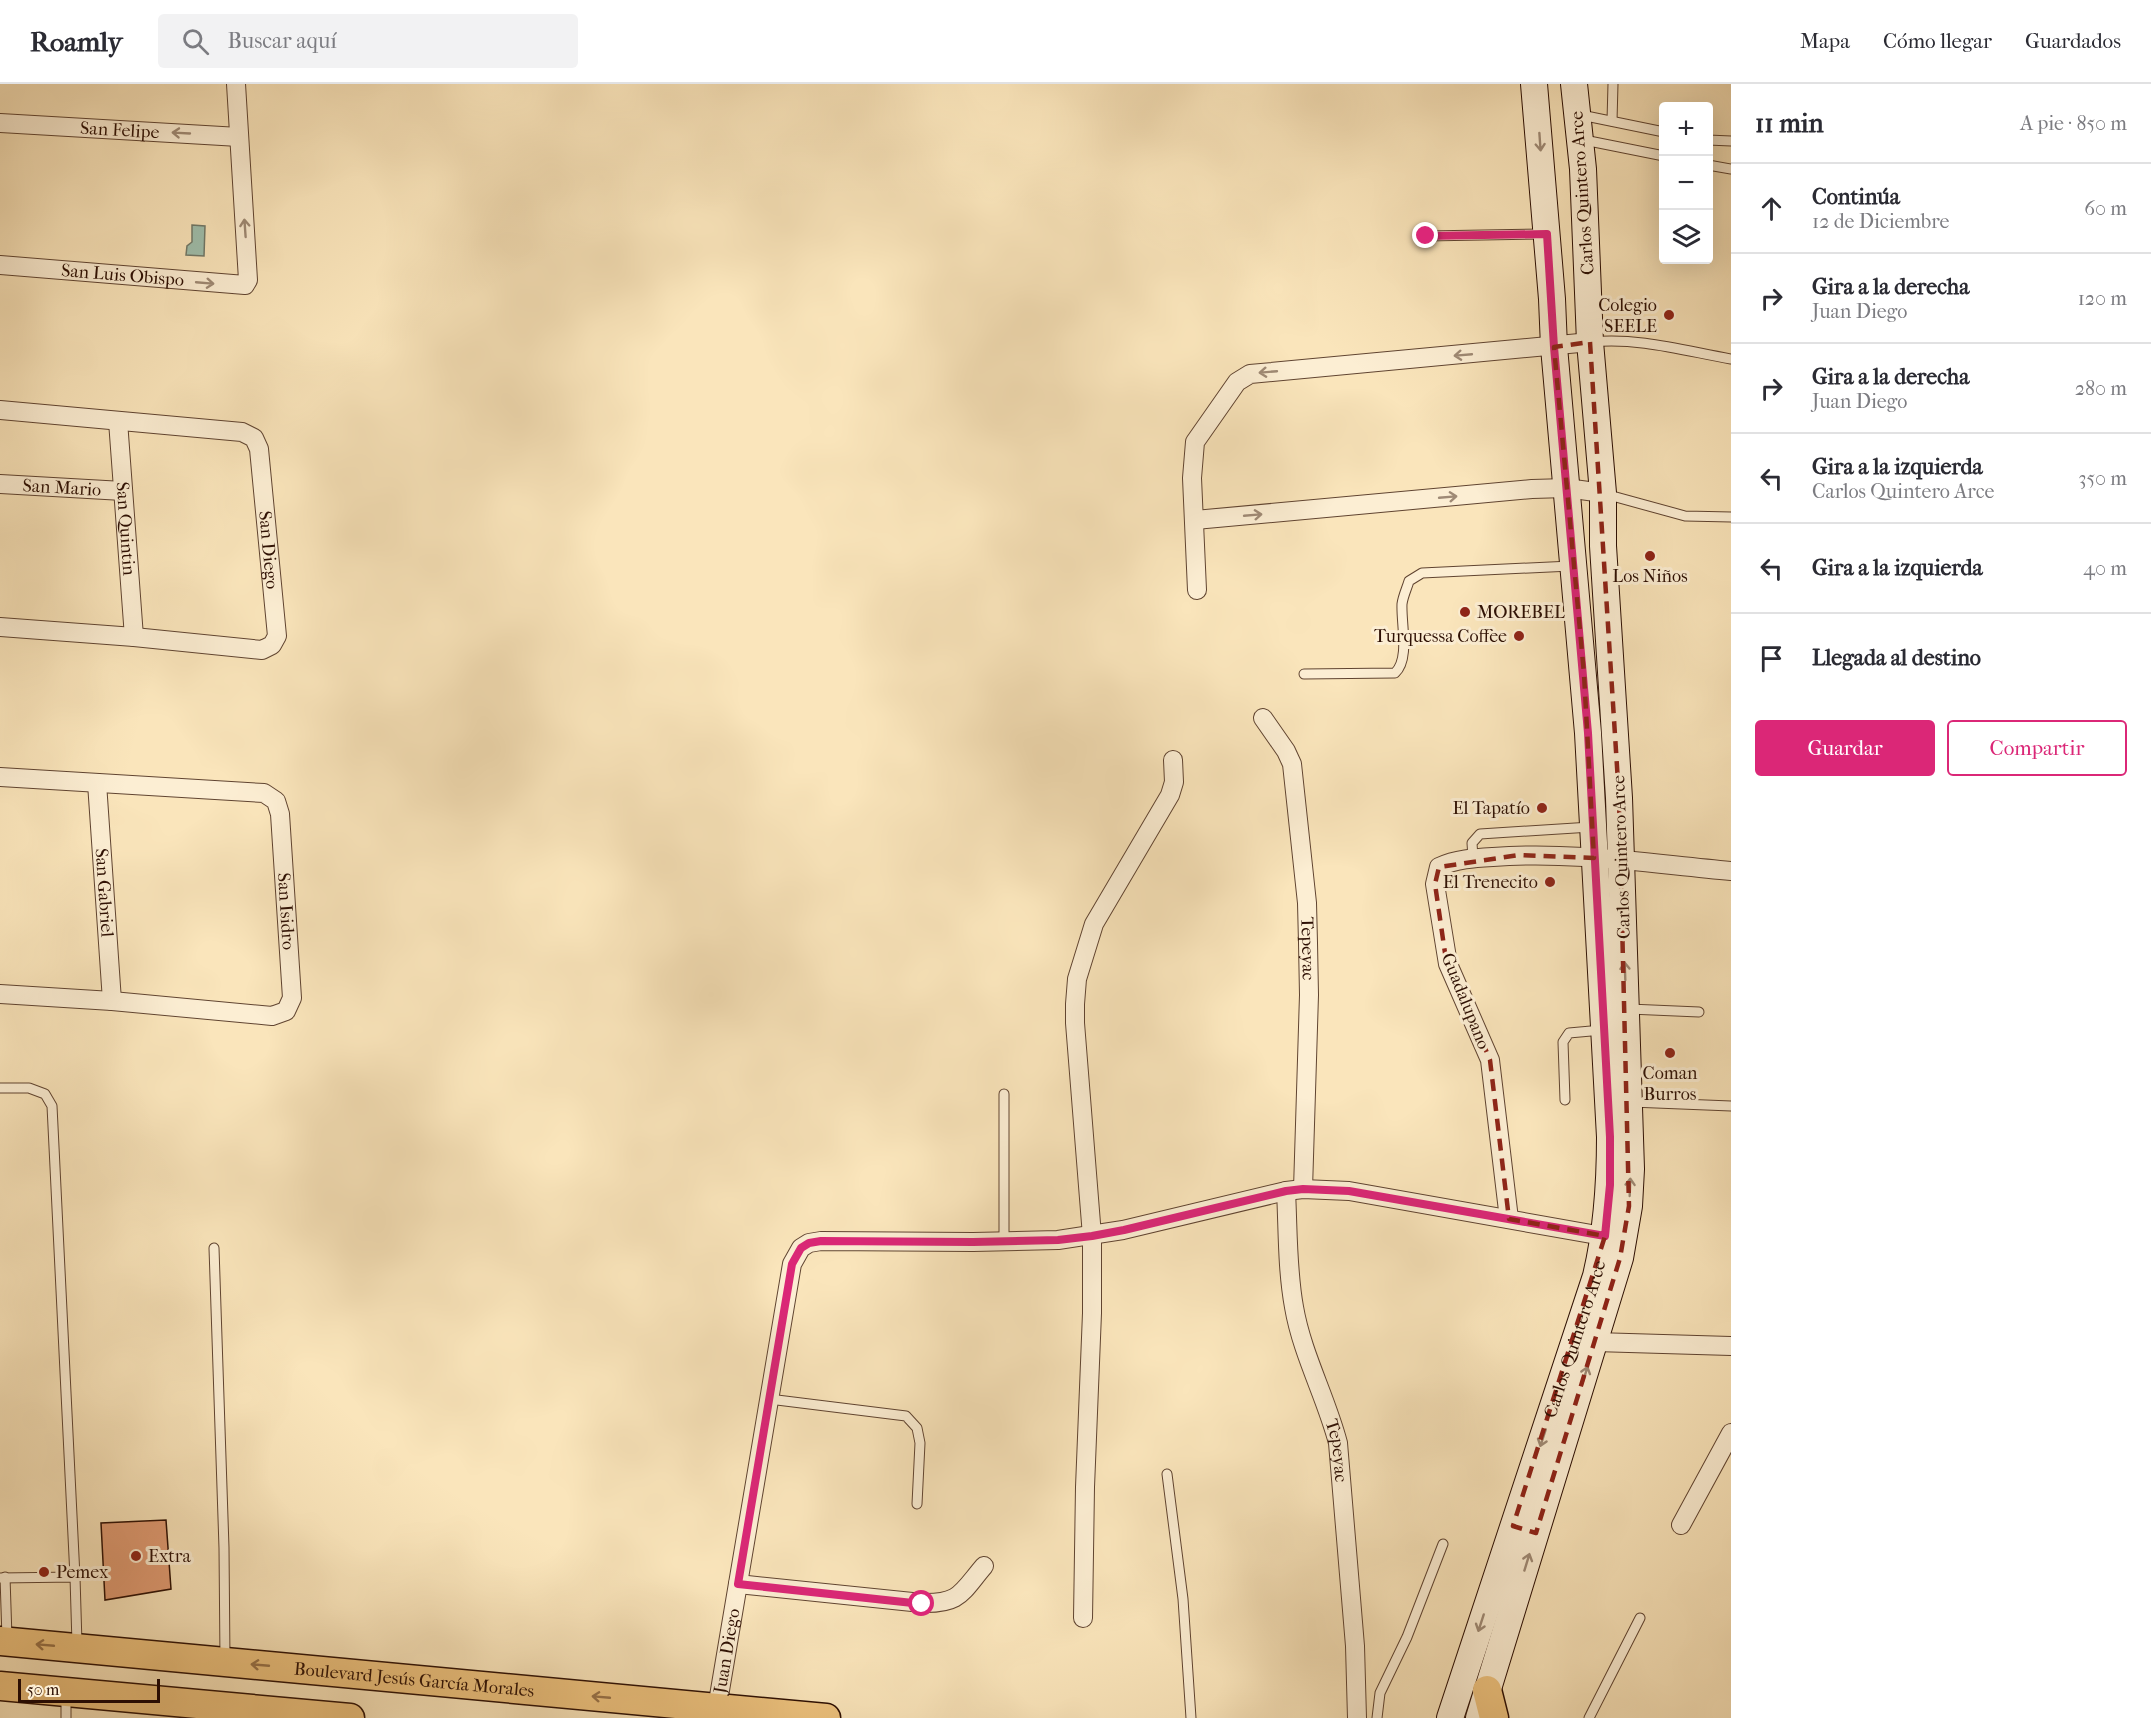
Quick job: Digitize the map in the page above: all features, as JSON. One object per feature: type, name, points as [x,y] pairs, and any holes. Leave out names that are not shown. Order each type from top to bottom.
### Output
[{"type":"main road","name":"Carlos Quintero Arce","points":[[1479,1718],[1524,1529],[1596,1276],[1629,1206],[1630,1178],[1630,1102],[1621,861],[1606,828],[1587,721],[1554,347],[1534,84]]},
{"type":"main road","name":"Carlos Quintero Arce","points":[[1450,1718],[1595,1342],[1615,1238],[1594,858],[1606,828],[1603,494],[1590,342],[1579,127],[1574,84]]},
{"type":"main road","name":"Boulevard Jesús García Morales","points":[[4,1642],[826,1718]]},
{"type":"main road","points":[[66,1705],[97,1690],[114,1686],[124,1673],[125,1653]]},
{"type":"main road","points":[[0,1686],[66,1705],[350,1718]]},
{"type":"main road","points":[[1487,1690],[1494,1718]]},
{"type":"street","points":[[236,84],[239,137]]},
{"type":"street","name":"San Felipe","points":[[0,123],[239,137]]},
{"type":"street","name":"San Luis Obispo","points":[[0,264],[245,285],[248,280],[239,137]]},
{"type":"street","points":[[1197,590],[1192,478],[1195,442],[1237,382],[1250,374],[1590,342]]},
{"type":"street","name":"San Diego","points":[[0,410],[242,432],[254,438],[259,449],[277,636],[272,645],[262,650],[0,627]]},
{"type":"street","name":"San Quintin","points":[[118,422],[134,637]]},
{"type":"street","name":"San Mario","points":[[0,484],[123,491]]},
{"type":"street","points":[[1195,520],[1532,489],[1566,488],[1603,494]]},
{"type":"street","name":"Tepeyac","points":[[1263,718],[1286,751],[1292,764],[1307,903],[1309,995],[1295,1190],[1294,1307],[1301,1337],[1332,1418],[1338,1443],[1355,1646],[1357,1718]]},
{"type":"street","points":[[1083,1618],[1085,1487],[1092,1313],[1092,1236],[1074,1004],[1077,979],[1094,924],[1173,788],[1173,760]]},
{"type":"street","name":"San Isidro","points":[[0,777],[264,793],[276,801],[280,814],[292,998],[286,1011],[272,1016],[112,1000],[0,994]]},
{"type":"street","name":"San Gabriel","points":[[97,783],[112,1000]]},
{"type":"street","name":"Guadalupano","points":[[1509,1219],[1490,1060],[1448,964],[1435,884],[1440,867],[1447,863],[1473,858],[1519,855],[1594,858],[1731,871]]},
{"type":"street","name":"Juan Diego","points":[[717,1708],[792,1264],[801,1248],[809,1243],[834,1240],[1004,1242],[1058,1240],[1092,1236],[1295,1190],[1349,1191],[1615,1238]]},
{"type":"street","points":[[1595,1342],[1731,1346]]},
{"type":"street","points":[[1681,1525],[1731,1433]]},
{"type":"street","points":[[738,1584],[922,1604],[942,1604],[956,1598],[984,1566]]},
{"type":"lane","points":[[1612,121],[1613,84]]},
{"type":"lane","points":[[1579,127],[1612,121],[1659,131]]},
{"type":"lane","points":[[1579,127],[1659,154]]},
{"type":"lane","points":[[1713,140],[1731,141]]},
{"type":"lane","points":[[1713,166],[1731,170]]},
{"type":"lane","points":[[1426,236],[1547,234]]},
{"type":"lane","points":[[1590,342],[1611,340],[1636,342],[1731,359]]},
{"type":"lane","points":[[1603,494],[1685,516],[1731,517]]},
{"type":"lane","points":[[1304,674],[1395,673],[1401,667],[1403,656],[1402,602],[1409,581],[1422,573],[1574,565]]},
{"type":"lane","points":[[1473,858],[1472,843],[1480,834],[1606,828]]},
{"type":"lane","points":[[1626,1009],[1699,1012]]},
{"type":"lane","points":[[1565,1100],[1563,1042],[1566,1036],[1569,1033],[1604,1030]]},
{"type":"lane","points":[[0,1088],[29,1088],[45,1094],[52,1106],[78,1648]]},
{"type":"lane","points":[[1004,1094],[1004,1242]]},
{"type":"lane","points":[[1630,1102],[1731,1106]]},
{"type":"lane","points":[[214,1248],[224,1537],[225,1662]]},
{"type":"lane","points":[[769,1399],[906,1416],[917,1428],[920,1443],[917,1504]]},
{"type":"lane","points":[[1167,1474],[1184,1599],[1191,1718]]},
{"type":"lane","points":[[1377,1718],[1380,1693],[1407,1637],[1443,1544]]},
{"type":"lane","points":[[4,1642],[2,1577],[75,1577]]},
{"type":"lane","points":[[1589,1718],[1640,1618]]},
{"type":"highlighted area","points":[[1590,342],[1619,798],[1629,1206],[1620,1258],[1536,1533],[1513,1526],[1605,1236],[1509,1219],[1490,1060],[1445,953],[1435,884],[1439,867],[1519,855],[1594,858],[1584,674],[1554,347]]},
{"type":"shaded area","points":[[192,225],[205,226],[204,256],[186,255],[187,246],[192,242]]},
{"type":"building","name":"Extra","points":[[166,1520],[171,1589],[105,1600],[101,1523]]},
{"type":"place","name":"Colegio SEELE","points":[[1669,315]]},
{"type":"place","name":"Los Niños","points":[[1650,556]]},
{"type":"place","name":"MOREBEL","points":[[1465,612]]},
{"type":"place","name":"Turquessa Coffee","points":[[1519,636]]},
{"type":"place","name":"El Tapatío","points":[[1542,808]]},
{"type":"place","name":"El Trenecito","points":[[1550,882]]},
{"type":"place","name":"Coman Burros","points":[[1670,1053]]},
{"type":"place","name":"Extra","points":[[136,1556]]},
{"type":"place","name":"Pemex","points":[[44,1572]]},
{"type":"route","points":[[922,1604],[738,1584],[792,1264],[801,1248],[809,1243],[834,1240],[973,1242],[1058,1240],[1124,1230],[1286,1191],[1303,1189],[1349,1191],[1605,1236],[1610,1185],[1610,1137],[1588,733],[1554,347],[1547,234],[1426,236]]}]
